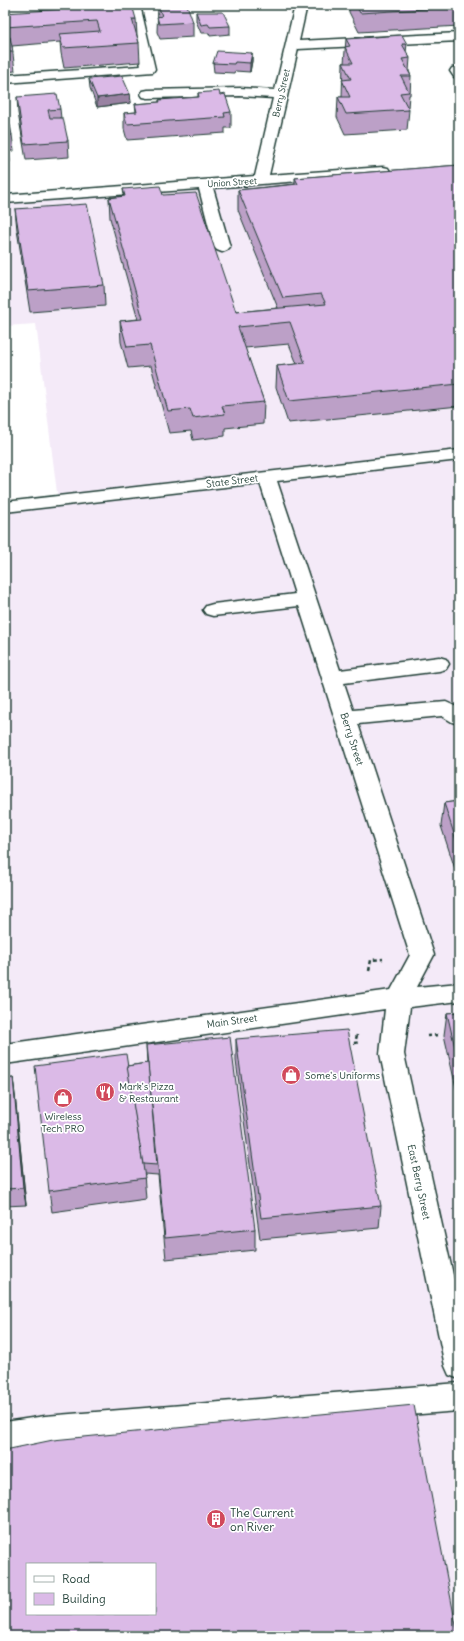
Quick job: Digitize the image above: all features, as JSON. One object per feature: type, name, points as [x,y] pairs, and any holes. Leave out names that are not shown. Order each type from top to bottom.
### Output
[{"type":"street","points":[[5,10],[92,5]]},
{"type":"street","points":[[5,79],[148,69],[134,5]]},
{"type":"street","name":"Berry Street","points":[[261,180],[301,5]]},
{"type":"street","points":[[292,45],[459,37]]},
{"type":"street","points":[[148,94],[240,92],[281,94]]},
{"type":"street","name":"Union Street","points":[[5,199],[396,170]]},
{"type":"street","points":[[205,184],[222,247]]},
{"type":"street","name":"State Street","points":[[5,507],[459,455]]},
{"type":"street","name":"Berry Street","points":[[268,477],[422,955],[399,997]]},
{"type":"street","points":[[213,610],[307,599]]},
{"type":"street","points":[[332,678],[440,664]]},
{"type":"street","points":[[345,718],[446,709],[459,717]]},
{"type":"street","name":"Main Street","points":[[5,1054],[399,997],[459,992]]},
{"type":"street","name":"East Berry Street","points":[[399,997],[392,1054],[459,1366]]},
{"type":"street","points":[[5,1436],[53,1430],[459,1397]]},
{"type":"shaded area","points":[[459,166],[459,1636],[5,1636],[5,507],[58,501],[36,324],[5,326],[5,199]]},
{"type":"building","points":[[132,5],[136,19],[132,19],[139,43],[63,48],[59,34],[100,31],[97,21],[5,27],[5,13]]},
{"type":"building","points":[[158,5],[187,5],[193,22],[159,24],[157,17],[162,16]]},
{"type":"building","points":[[356,5],[459,5],[459,7],[360,13]]},
{"type":"building","points":[[196,12],[223,12],[230,26],[210,27],[208,24],[201,25]]},
{"type":"building","points":[[402,35],[407,44],[402,44],[410,58],[402,59],[411,76],[401,76],[409,92],[400,93],[409,110],[346,114],[338,97],[350,97],[342,80],[351,79],[343,63],[353,63],[345,47],[350,46],[346,39]]},
{"type":"building","points":[[5,37],[10,37],[13,52],[5,52]]},
{"type":"building","points":[[217,51],[252,53],[250,63],[213,63]]},
{"type":"building","points":[[122,76],[130,94],[97,98],[89,79]]},
{"type":"building","points":[[219,91],[220,95],[225,94],[231,112],[224,113],[225,117],[127,124],[124,113],[137,112],[135,104],[160,102],[159,100],[199,97],[198,93]]},
{"type":"building","points":[[57,94],[60,109],[48,110],[50,118],[63,118],[68,141],[24,144],[17,97]]},
{"type":"building","points":[[5,118],[7,125],[10,125],[12,135],[6,135],[8,146],[5,146]]},
{"type":"building","points":[[459,165],[459,384],[289,401],[277,366],[305,363],[290,322],[238,327],[264,402],[222,406],[225,414],[193,418],[190,409],[168,411],[150,345],[127,347],[120,321],[143,319],[109,198],[125,196],[123,189],[160,186],[163,195],[196,193],[236,312],[326,304],[321,294],[283,298],[238,190],[298,184],[295,178]]},
{"type":"building","points":[[87,204],[104,285],[28,291],[15,209]]},
{"type":"building","points":[[459,801],[459,849],[444,803]]},
{"type":"building","points":[[459,1012],[459,1065],[447,1013]]},
{"type":"building","points":[[347,1030],[381,1206],[261,1218],[236,1039]]},
{"type":"building","points":[[230,1037],[255,1229],[165,1238],[146,1045]]},
{"type":"building","points":[[126,1054],[145,1178],[49,1191],[35,1066]]},
{"type":"building","points":[[148,1063],[157,1165],[143,1164],[127,1066]]},
{"type":"building","points":[[13,1078],[23,1188],[5,1189],[5,1079]]},
{"type":"building","name":"The Current on River","points":[[414,1405],[458,1636],[5,1636],[5,1450],[53,1440]]},
{"type":"place","name":"Some's Uniforms","points":[[291,1075]]},
{"type":"place","name":"Mark's Pizza & Restaurant","points":[[105,1092]]},
{"type":"place","name":"Wireless Tech PRO","points":[[63,1098]]},
{"type":"place","name":"The Current on River","points":[[216,1519]]}]
